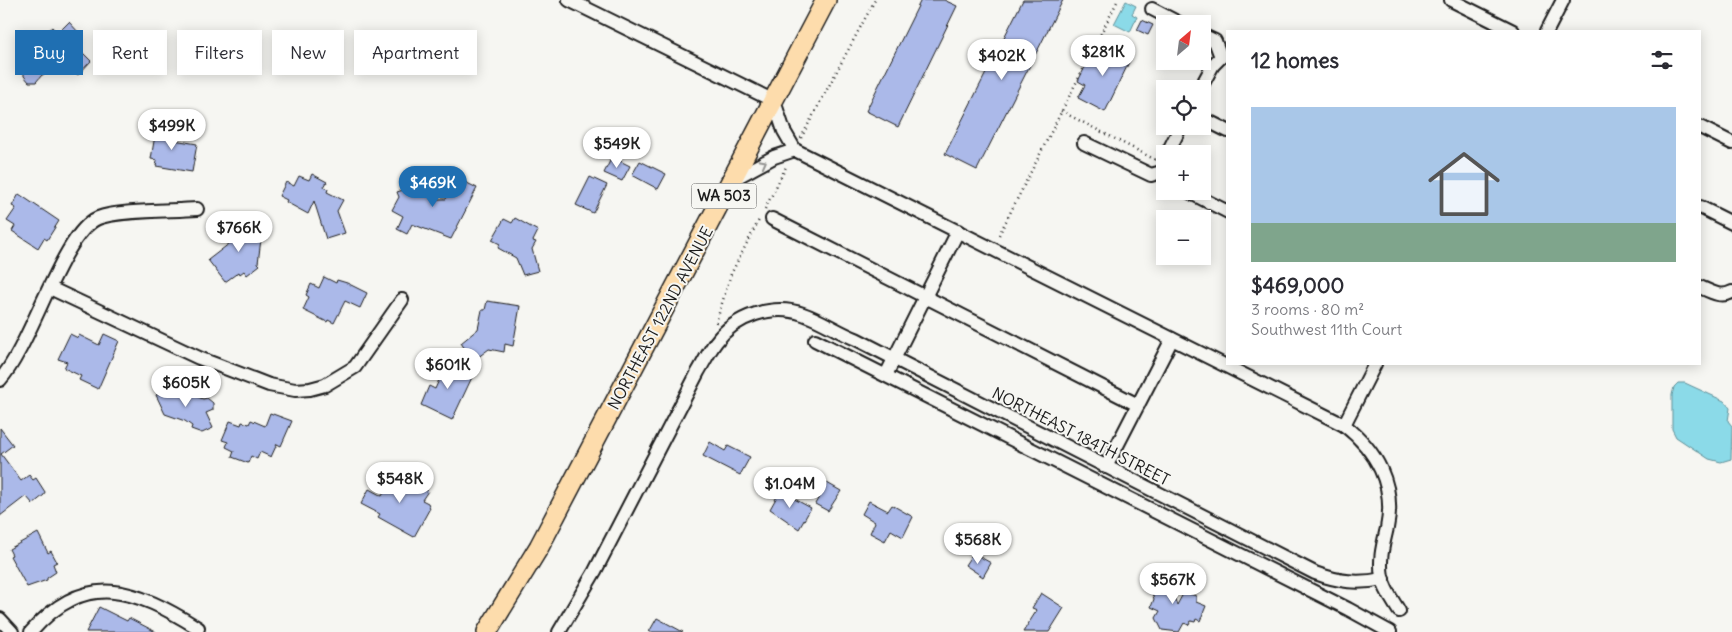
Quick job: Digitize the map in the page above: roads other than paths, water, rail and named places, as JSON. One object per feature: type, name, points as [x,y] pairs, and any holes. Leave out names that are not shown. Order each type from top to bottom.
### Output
[{"type":"highway","name":"NORTHEAST 122ND AVENUE","points":[[487,632],[544,538],[826,0]]},
{"type":"street","points":[[569,0],[774,101],[784,130],[795,150],[1344,425],[1369,447],[1384,476],[1389,509],[1382,543],[1383,579],[1399,611]]},
{"type":"street","points":[[1451,0],[1511,30]]},
{"type":"street","points":[[1548,30],[1563,0]]},
{"type":"street","points":[[1152,9],[1164,15]]},
{"type":"street","points":[[1205,80],[1213,65],[1224,57],[1215,41],[1211,39]]},
{"type":"street","points":[[1211,122],[1226,130]]},
{"type":"street","points":[[1701,127],[1732,143]]},
{"type":"street","points":[[1084,143],[1151,175],[1156,174]]},
{"type":"street","points":[[732,180],[774,157],[795,150]]},
{"type":"street","points":[[1205,200],[1226,211]]},
{"type":"street","points":[[1701,208],[1732,223]]},
{"type":"street","points":[[0,380],[22,347],[71,246],[88,223],[100,217],[114,214],[197,210]]},
{"type":"street","points":[[772,219],[1138,404]]},
{"type":"street","points":[[886,376],[958,232]]},
{"type":"street","points":[[1701,287],[1714,293],[1729,294]]},
{"type":"street","points":[[50,288],[152,338],[243,376],[269,385],[295,390],[325,385],[355,367],[402,300]]},
{"type":"street","name":"NORTHEAST 184TH STREET","points":[[559,632],[595,571],[698,372],[717,340],[748,316],[768,311],[785,310],[802,314],[894,358],[1315,573],[1346,582],[1362,583],[1383,579]]},
{"type":"street","points":[[1106,467],[1172,339]]},
{"type":"street","name":"NORTHEAST 184TH STREET","points":[[815,340],[1390,632]]},
{"type":"street","points":[[1344,425],[1374,365]]},
{"type":"street","points":[[31,632],[43,618],[68,599],[98,591],[118,592],[138,597],[177,615],[197,630]]},
{"type":"street","points":[[0,619],[12,632]]},
{"type":"water","points":[[1126,1],[1136,6],[1132,14],[1137,17],[1130,32],[1114,24]]},
{"type":"water","points":[[1678,383],[1685,383],[1724,401],[1730,408],[1728,421],[1732,426],[1731,459],[1721,462],[1709,459],[1676,437],[1672,429],[1672,395],[1674,387]]}]
